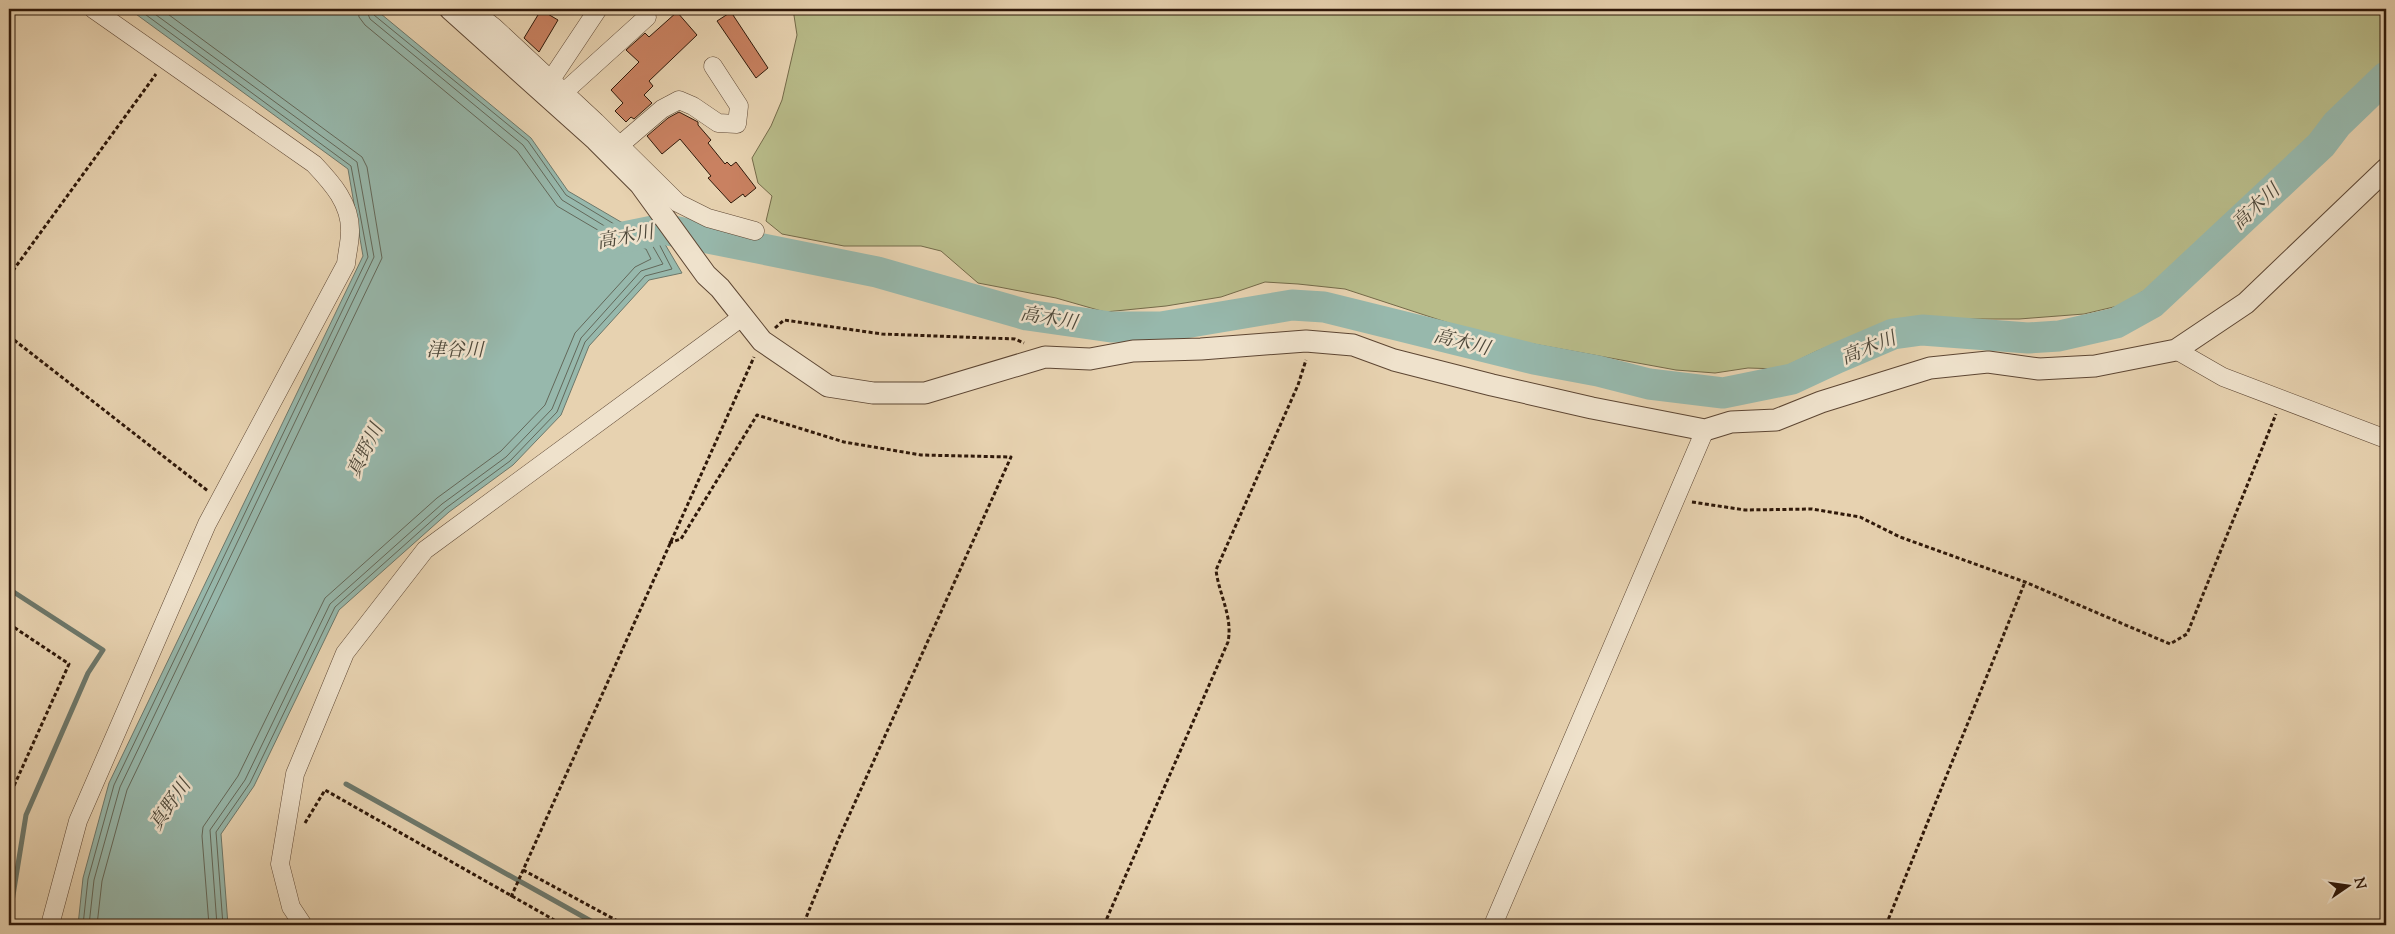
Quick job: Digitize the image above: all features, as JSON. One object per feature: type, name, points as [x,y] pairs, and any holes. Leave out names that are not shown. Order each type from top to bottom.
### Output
[{"type":"street","points":[[50,925],[78,821],[219,500],[346,264],[350,233],[345,208],[337,189],[314,164],[94,9]]},
{"type":"street","points":[[450,9],[596,140],[646,192],[706,275],[720,288],[762,340],[828,386],[873,393],[925,393],[1045,357],[1090,360],[1133,351],[1201,349],[1306,341],[1353,345],[1394,360],[1492,385],[1592,408],[1705,430],[1731,422],[1776,420],[1821,402],[1930,368],[1988,362],[2039,369],[2095,366],[2176,350],[2246,303],[2386,169]]},
{"type":"street","points":[[473,9],[620,145],[678,203],[708,218],[755,231]]},
{"type":"street","points":[[550,81],[598,9]]},
{"type":"street","points":[[563,93],[647,17]]},
{"type":"street","points":[[620,145],[662,109],[679,100],[693,106],[718,123],[737,124],[739,106],[714,66]]},
{"type":"street","points":[[303,925],[291,908],[280,864],[295,774],[345,653],[425,550],[742,317]]},
{"type":"street","points":[[2176,350],[2223,377],[2386,438]]},
{"type":"street","points":[[1493,925],[1705,430]]},
{"type":"path","points":[[9,276],[166,61]]},
{"type":"path","points":[[512,897],[669,543],[762,340],[784,320],[882,334],[1015,339],[1057,358]]},
{"type":"path","points":[[9,336],[219,500]]},
{"type":"path","points":[[1104,925],[1228,642],[1229,618],[1216,570],[1298,385],[1306,360],[1306,341]]},
{"type":"path","points":[[1677,498],[1696,503],[1745,510],[1812,509],[1860,517],[1900,537],[2025,582],[2170,644],[2187,634],[2281,400]]},
{"type":"path","points":[[669,543],[681,539],[758,414],[844,442],[921,455],[1011,457],[838,840],[803,925]]},
{"type":"path","points":[[1886,925],[2025,582]]},
{"type":"path","points":[[9,624],[69,664],[13,788],[9,806]]},
{"type":"path","points":[[300,831],[325,790],[564,925]]},
{"type":"path","points":[[523,872],[625,925]]},
{"type":"green space","points":[[793,9],[2386,9],[2386,60],[2300,150],[2225,215],[2154,284],[2122,305],[2084,314],[2019,319],[1949,319],[1879,326],[1817,351],[1780,369],[1748,368],[1715,373],[1676,370],[1506,339],[1455,325],[1345,289],[1298,284],[1265,282],[1221,297],[1166,306],[1105,312],[1056,298],[978,283],[941,251],[921,246],[844,246],[782,234],[766,221],[772,196],[758,183],[752,158],[771,126],[782,100],[797,35]]},
{"type":"water","name":"津谷川","points":[[129,9],[375,9],[531,138],[568,191],[621,222],[659,234],[682,273],[649,280],[589,346],[561,415],[513,465],[449,512],[339,610],[254,786],[221,834],[228,925],[78,925],[83,878],[109,783],[363,256],[348,169]]},
{"type":"building","points":[[541,10],[558,20],[539,52],[524,38]]},
{"type":"building","points":[[677,12],[697,35],[649,81],[653,86],[644,95],[652,103],[634,119],[631,117],[626,122],[615,111],[623,103],[611,90],[639,62],[626,50],[645,33],[649,37]]},
{"type":"building","points":[[731,12],[768,68],[756,78],[717,21]]},
{"type":"building","points":[[679,112],[698,122],[698,125],[711,140],[708,143],[725,164],[727,162],[731,166],[736,162],[756,188],[745,197],[743,194],[731,203],[708,178],[711,176],[680,139],[662,154],[647,136],[668,118]]},
{"type":"waterway","name":"高木川","points":[[609,240],[663,229],[877,272],[1027,315],[1111,327],[1161,327],[1292,305],[1324,307],[1534,359],[1598,371],[1649,384],[1723,393],[1792,379],[1893,334],[1922,330],[2028,338],[2059,336],[2116,323],[2152,303],[2321,145],[2337,124],[2386,77]]},
{"type":"waterway","points":[[9,589],[103,650],[88,673],[26,815],[9,920]]},
{"type":"waterway","points":[[346,784],[598,925]]},
{"type":"water label","name":"真野川","points":[[364,450]]},
{"type":"water label","name":"真野川","points":[[169,804]]}]
